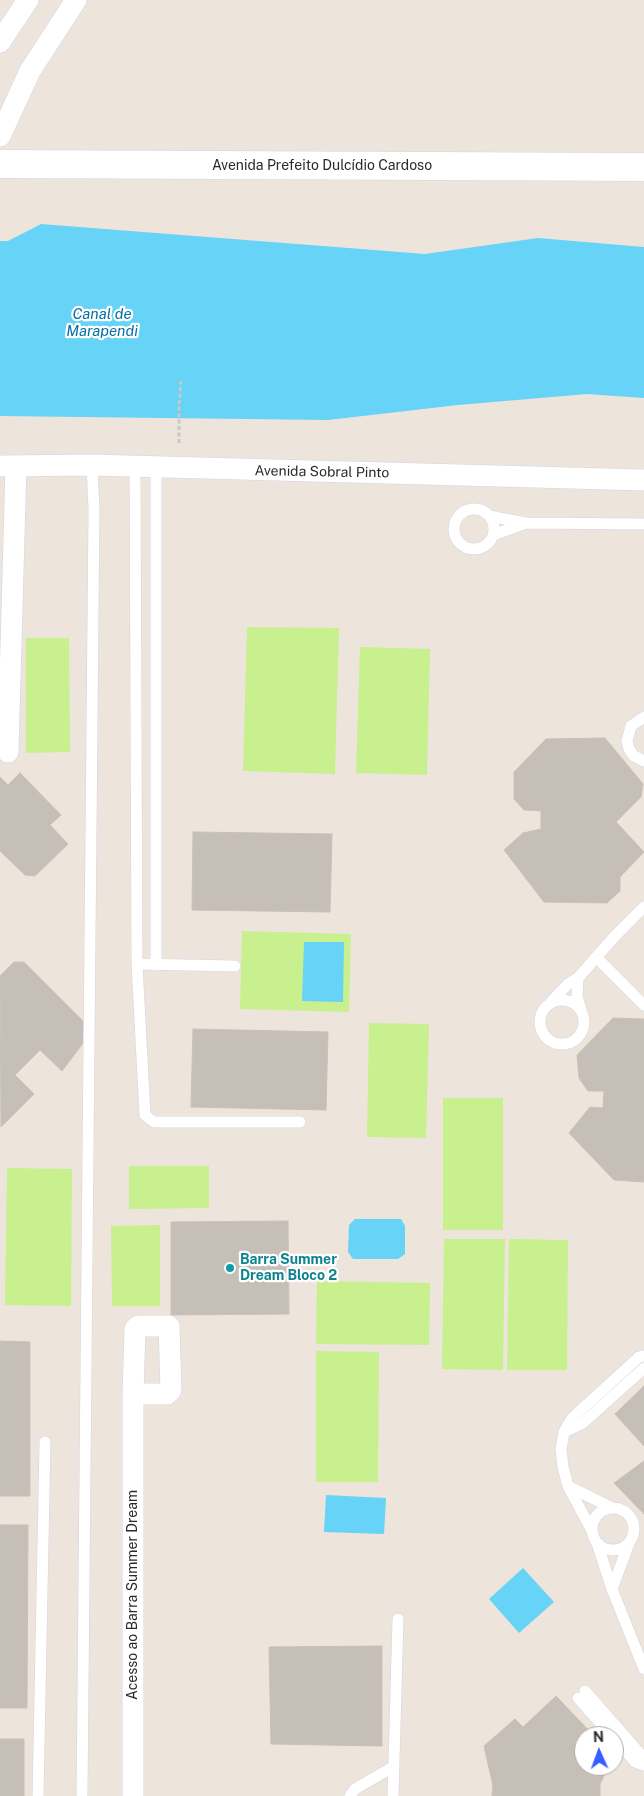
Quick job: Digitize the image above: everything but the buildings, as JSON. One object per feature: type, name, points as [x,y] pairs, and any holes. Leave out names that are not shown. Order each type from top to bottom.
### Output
[{"type":"street","points":[[0,42],[28,0]]},
{"type":"street","points":[[0,136],[30,71],[76,0]]},
{"type":"street","name":"Avenida Prefeito Dulcídio Cardoso","points":[[0,164],[644,167]]},
{"type":"street","name":"Avenida Sobral Pinto","points":[[8,466],[92,465],[644,480]]},
{"type":"street","points":[[8,466],[8,752]]},
{"type":"street","name":"Acesso ao Barra Summer Dream","points":[[133,1394],[134,1796]]},
{"type":"lane","points":[[82,1796],[94,509],[92,465]]},
{"type":"lane","points":[[135,467],[137,964],[144,1115],[154,1122],[300,1122]]},
{"type":"lane","points":[[156,467],[156,965]]},
{"type":"lane","points":[[489,516],[492,521],[493,535],[490,541],[486,545],[473,549],[461,545],[455,534],[455,521],[464,512],[477,509],[489,516],[526,523],[644,524]]},
{"type":"lane","points":[[493,535],[526,523]]},
{"type":"lane","points":[[644,717],[631,726],[627,741],[629,749],[634,756],[644,762]]},
{"type":"lane","points":[[549,1004],[563,1000],[576,1005],[580,1011],[584,1024],[578,1037],[572,1042],[558,1044],[545,1036],[541,1030],[541,1016],[544,1009],[568,984],[578,978],[644,907]]},
{"type":"lane","points":[[596,957],[644,1005]]},
{"type":"lane","points":[[137,964],[235,966]]},
{"type":"lane","points":[[578,978],[577,996],[580,1011]]},
{"type":"lane","points":[[644,1356],[639,1357],[572,1418],[564,1432],[561,1449],[568,1486],[598,1543],[612,1590],[644,1669]]},
{"type":"lane","points":[[564,1432],[582,1423],[644,1368]]},
{"type":"lane","points":[[38,1796],[46,1442]]},
{"type":"lane","points":[[568,1486],[612,1508]]},
{"type":"lane","points":[[592,1531],[593,1524],[600,1512],[612,1508],[620,1508],[626,1512],[634,1523],[635,1530],[612,1590]]},
{"type":"lane","points":[[598,1543],[610,1550],[617,1550],[629,1543]]},
{"type":"lane","points":[[393,1796],[398,1619]]},
{"type":"lane","points":[[605,1726],[582,1694],[613,1726]]},
{"type":"lane","points":[[624,1737],[644,1758]]},
{"type":"lane","points":[[624,1750],[635,1762],[644,1765]]},
{"type":"lane","points":[[350,1796],[355,1788],[393,1767]]},
{"type":"path","points":[[180,468],[179,407],[181,381]]},
{"type":"green space","points":[[247,627],[339,628],[335,774],[243,771]]},
{"type":"green space","points":[[26,638],[69,638],[70,752],[26,753]]},
{"type":"green space","points":[[360,647],[430,649],[427,775],[356,773]]},
{"type":"green space","points":[[242,931],[351,934],[349,1012],[240,1009]]},
{"type":"green space","points":[[369,1023],[429,1024],[426,1138],[367,1137]]},
{"type":"green space","points":[[443,1098],[503,1098],[503,1230],[443,1230]]},
{"type":"green space","points":[[129,1166],[209,1166],[209,1208],[129,1209]]},
{"type":"green space","points":[[7,1168],[72,1169],[71,1306],[5,1305]]},
{"type":"green space","points":[[160,1225],[160,1306],[112,1306],[111,1226]]},
{"type":"green space","points":[[444,1239],[505,1239],[503,1370],[442,1369]]},
{"type":"green space","points":[[509,1239],[568,1240],[567,1370],[507,1370]]},
{"type":"green space","points":[[317,1281],[430,1283],[429,1345],[316,1344]]},
{"type":"green space","points":[[316,1351],[379,1352],[378,1482],[316,1482]]},
{"type":"water","name":"Canal de Marapendi","points":[[41,224],[425,254],[538,238],[644,247],[644,398],[587,394],[458,405],[328,420],[0,416],[0,241],[8,241]]},
{"type":"water","points":[[304,942],[344,942],[343,1002],[302,1001]]},
{"type":"water","points":[[355,1219],[401,1219],[405,1226],[405,1254],[398,1259],[353,1259],[348,1252],[349,1225]]},
{"type":"water","points":[[326,1495],[386,1498],[384,1534],[324,1532]]},
{"type":"water","points":[[523,1568],[554,1602],[519,1633],[489,1599]]},
{"type":"place","name":"Barra Summer Dream Bloco 2","points":[[230,1268]]}]
